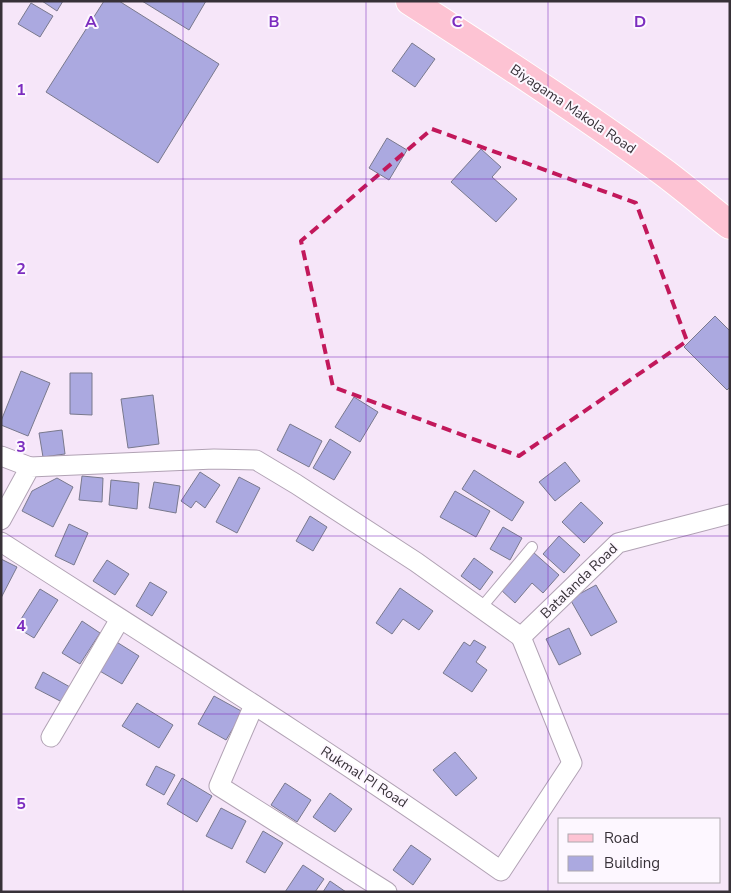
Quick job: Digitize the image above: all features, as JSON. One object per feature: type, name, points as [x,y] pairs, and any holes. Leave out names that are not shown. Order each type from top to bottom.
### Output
[{"type":"main road","name":"Biyagama Makola Road","points":[[410,1],[599,126],[663,172],[730,225]]},
{"type":"street","points":[[1,456],[30,467],[214,459],[256,460],[416,562],[521,637]]},
{"type":"street","points":[[1,520],[30,467]]},
{"type":"street","name":"Batalanda Road","points":[[521,637],[618,542],[730,514]]},
{"type":"street","name":"Rukmal PI Road","points":[[1,542],[423,816],[501,871],[572,763],[521,637]]},
{"type":"street","points":[[51,737],[120,618]]},
{"type":"street","points":[[254,705],[220,786],[387,892]]},
{"type":"lane","points":[[481,608],[532,547]]},
{"type":"highlighted area","points":[[432,129],[636,203],[687,341],[519,456],[333,387],[301,241]]},
{"type":"building","points":[[42,1],[63,1],[57,11]]},
{"type":"building","points":[[104,1],[119,1],[219,64],[158,163],[46,92]]},
{"type":"building","points":[[142,1],[206,1],[189,30]]},
{"type":"building","points":[[31,3],[53,16],[40,37],[18,24]]},
{"type":"building","points":[[412,43],[435,59],[415,87],[392,71]]},
{"type":"building","points":[[387,138],[407,150],[389,180],[369,168]]},
{"type":"building","points":[[481,149],[501,167],[492,177],[517,199],[496,222],[451,182]]},
{"type":"building","points":[[715,316],[730,331],[730,387],[727,390],[684,347]]},
{"type":"building","points":[[21,371],[50,383],[28,436],[1,425]]},
{"type":"building","points":[[70,373],[92,373],[92,415],[70,414]]},
{"type":"building","points":[[153,395],[159,444],[128,448],[121,399]]},
{"type":"building","points":[[354,397],[378,412],[360,442],[335,427]]},
{"type":"building","points":[[290,424],[322,441],[309,467],[277,450]]},
{"type":"building","points":[[62,430],[65,454],[43,457],[39,433]]},
{"type":"building","points":[[330,439],[351,452],[334,480],[313,468]]},
{"type":"building","points":[[565,462],[580,481],[555,501],[539,482]]},
{"type":"building","points":[[474,470],[524,502],[512,521],[462,489]]},
{"type":"building","points":[[200,472],[220,485],[205,508],[196,501],[191,508],[181,501]]},
{"type":"building","points":[[82,476],[103,478],[102,502],[79,500]]},
{"type":"building","points":[[239,477],[260,488],[237,533],[216,522]]},
{"type":"building","points":[[57,478],[73,487],[53,527],[22,511],[32,491]]},
{"type":"building","points":[[111,480],[139,483],[137,509],[109,505]]},
{"type":"building","points":[[154,482],[180,486],[176,513],[149,508]]},
{"type":"building","points":[[455,491],[490,511],[476,537],[440,517]]},
{"type":"building","points":[[581,502],[603,523],[584,543],[562,522]]},
{"type":"building","points":[[310,516],[327,527],[313,551],[296,541]]},
{"type":"building","points":[[69,524],[88,533],[74,565],[55,556]]},
{"type":"building","points":[[503,527],[522,538],[510,560],[490,549]]},
{"type":"building","points":[[559,536],[580,555],[564,573],[543,554]]},
{"type":"building","points":[[533,552],[559,575],[543,593],[532,583],[515,603],[500,589]]},
{"type":"building","points":[[474,558],[493,572],[480,590],[461,576]]},
{"type":"building","points":[[1,559],[17,567],[1,598]]},
{"type":"building","points":[[107,560],[129,574],[115,595],[93,581]]},
{"type":"building","points":[[150,582],[167,592],[152,616],[136,606]]},
{"type":"building","points":[[596,585],[617,622],[591,636],[570,599]]},
{"type":"building","points":[[400,588],[433,611],[419,630],[403,619],[392,634],[376,623]]},
{"type":"building","points":[[40,589],[58,600],[34,638],[16,627]]},
{"type":"building","points":[[82,621],[100,633],[80,664],[62,653]]},
{"type":"building","points":[[569,628],[581,654],[559,665],[546,639]]},
{"type":"building","points":[[474,640],[486,647],[476,662],[487,670],[472,692],[443,673],[464,642],[470,646]]},
{"type":"building","points":[[115,641],[139,656],[122,684],[98,670]]},
{"type":"building","points":[[43,672],[70,687],[62,702],[35,688]]},
{"type":"building","points":[[214,696],[243,712],[226,740],[198,724]]},
{"type":"building","points":[[137,703],[173,725],[159,748],[122,726]]},
{"type":"building","points":[[455,752],[477,778],[456,796],[433,770]]},
{"type":"building","points":[[156,766],[175,775],[164,795],[146,785]]},
{"type":"building","points":[[182,778],[212,796],[197,822],[167,804]]},
{"type":"building","points":[[285,783],[311,800],[297,822],[271,805]]},
{"type":"building","points":[[330,793],[352,809],[335,832],[313,817]]},
{"type":"building","points":[[221,808],[246,821],[232,849],[206,836]]},
{"type":"building","points":[[263,831],[283,843],[265,873],[246,862]]},
{"type":"building","points":[[411,845],[431,859],[413,885],[393,870]]},
{"type":"building","points":[[303,865],[324,879],[315,892],[285,892]]},
{"type":"building","points":[[330,881],[346,892],[323,892]]}]
